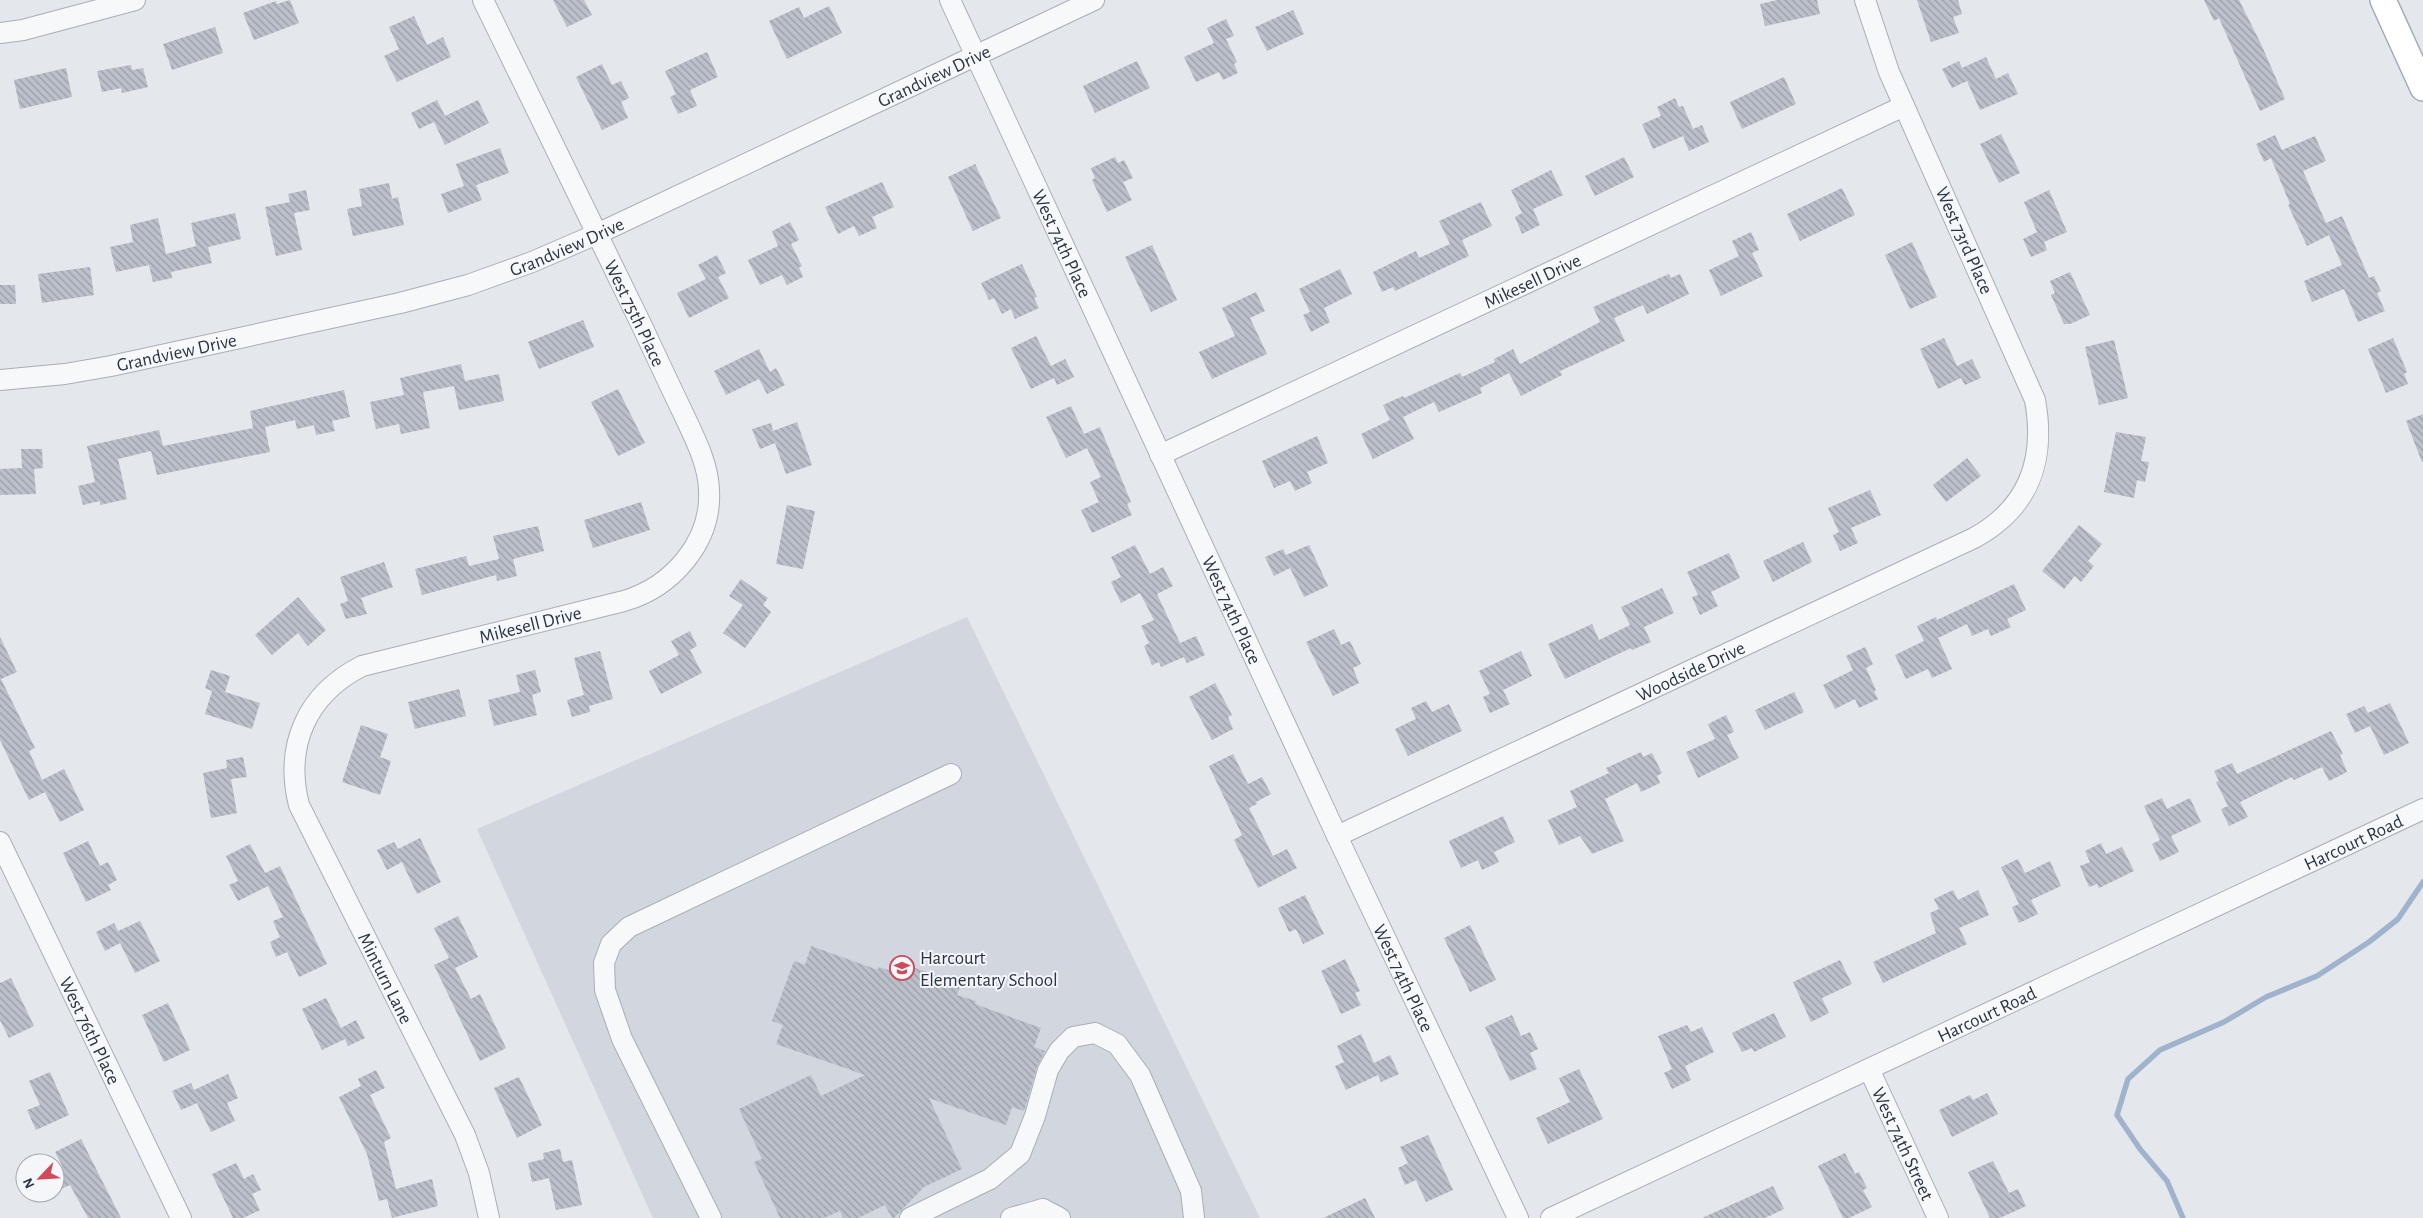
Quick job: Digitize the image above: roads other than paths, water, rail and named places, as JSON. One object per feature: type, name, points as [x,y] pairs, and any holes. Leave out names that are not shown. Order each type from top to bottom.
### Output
[{"type":"main road","points":[[2383,0],[2423,88]]},
{"type":"street","points":[[0,33],[23,30],[135,0]]},
{"type":"street","name":"West 75th Place","points":[[483,0],[666,376],[705,464]]},
{"type":"street","name":"West 74th Place","points":[[950,0],[1337,836],[1518,1218]]},
{"type":"street","name":"Grandview Drive","points":[[0,380],[66,374],[111,366],[400,303],[492,277],[597,234],[1094,0]]},
{"type":"street","name":"West 73rd Place","points":[[1865,0],[1889,72],[2035,400],[2039,434],[2036,460],[2029,485]]},
{"type":"street","name":"Mikesell Drive","points":[[1160,455],[1904,106]]},
{"type":"street","name":"Mikesell Drive","points":[[298,739],[308,714],[324,692],[346,675],[362,666],[632,598],[663,583],[682,566],[700,536],[709,500],[705,464]]},
{"type":"street","name":"Woodside Drive","points":[[1337,836],[1974,538],[2009,512],[2029,485]]},
{"type":"street","name":"Minturn Lane","points":[[298,739],[293,772],[299,805],[465,1135],[479,1173],[489,1218]]},
{"type":"street","points":[[711,1218],[619,1031],[605,990],[604,963],[610,944],[629,927],[950,774]]},
{"type":"street","name":"Harcourt Road","points":[[1551,1218],[2423,809]]},
{"type":"street","name":"West 76th Place","points":[[0,842],[181,1218]]},
{"type":"street","points":[[910,1218],[990,1179],[1020,1154],[1035,1116],[1048,1070],[1060,1051],[1073,1037],[1095,1033],[1117,1044],[1140,1075],[1191,1191],[1194,1218]]},
{"type":"street","name":"West 74th Street","points":[[1869,1068],[1938,1218]]},
{"type":"street","points":[[1011,1218],[1043,1210],[1060,1218]]},
{"type":"waterway","points":[[2183,1218],[2167,1181],[2140,1149],[2117,1115],[2128,1079],[2160,1050],[2224,1022],[2266,997],[2317,976],[2369,942],[2398,919],[2423,882]]},
{"type":"place","name":"Harcourt Elementary School","points":[[902,968]]}]
